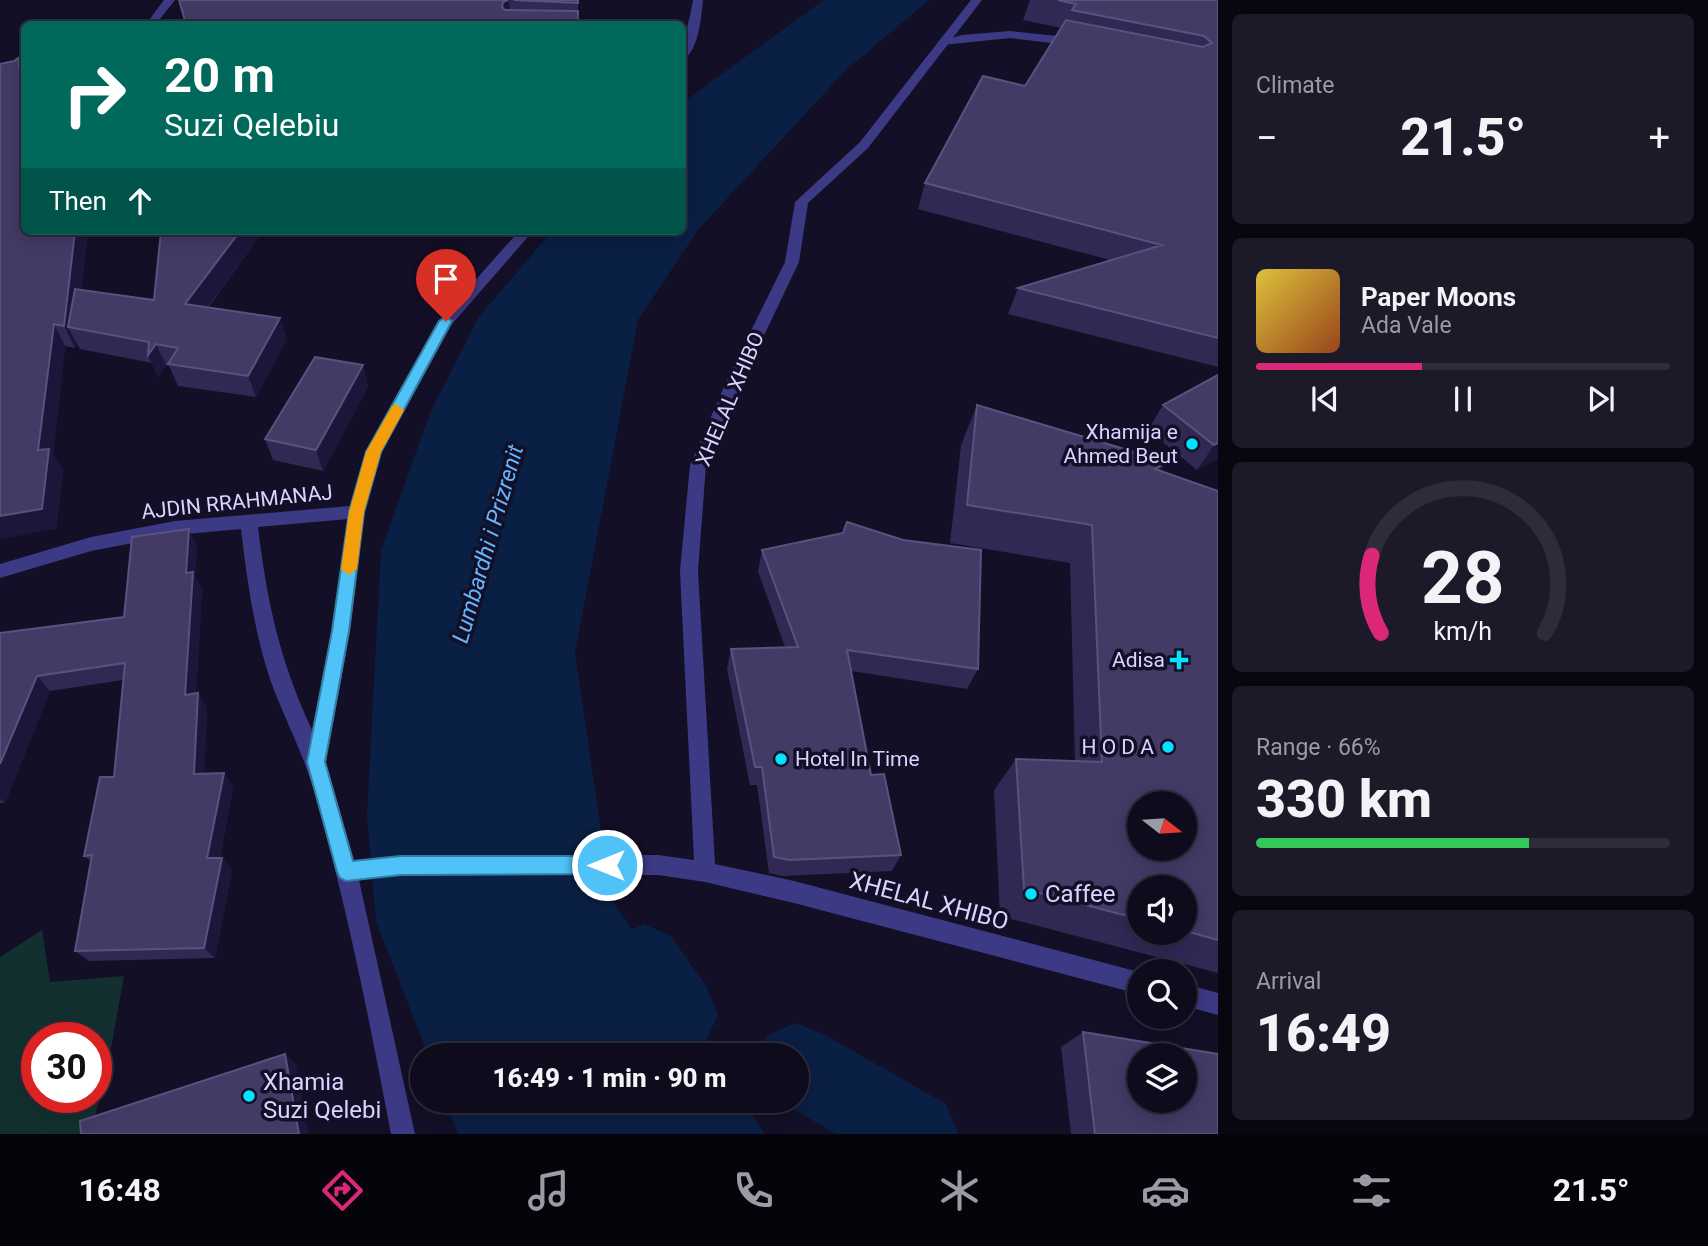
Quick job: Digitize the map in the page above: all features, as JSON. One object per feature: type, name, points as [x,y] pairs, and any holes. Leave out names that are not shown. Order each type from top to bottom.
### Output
[{"type":"street","points":[[153,21],[170,0]]},
{"type":"street","points":[[688,30],[698,0]]},
{"type":"street","name":"XHELAL XHIBO","points":[[705,872],[690,571],[698,465],[737,375],[792,262],[802,202],[864,145],[977,0]]},
{"type":"street","points":[[943,41],[985,33],[1033,34],[1086,45]]},
{"type":"street","points":[[316,762],[341,631],[357,512],[373,452],[446,321],[522,235]]},
{"type":"street","name":"AJDIN RRAHMANAJ","points":[[0,571],[92,544],[163,530],[357,512]]},
{"type":"street","points":[[249,521],[256,594],[281,681],[316,762],[346,872],[379,1012],[403,1134]]},
{"type":"street","name":"XHELAL XHIBO","points":[[346,872],[401,865],[658,865],[705,872],[794,892],[1127,980]]},
{"type":"street","points":[[1197,998],[1218,1004]]},
{"type":"green space","points":[[42,930],[50,982],[124,976],[112,1043],[112,1022],[21,1022],[21,1113],[96,1113],[90,1134],[0,1134],[0,957]]},
{"type":"water","name":"Lumbardhi i Prizrenit","points":[[824,0],[929,0],[845,71],[698,230],[638,320],[575,653],[611,899],[651,958],[633,971],[672,1033],[701,1035],[706,1043],[423,1043],[376,921],[367,815],[381,551],[430,413],[478,318],[549,235],[686,235],[686,100]]},
{"type":"water","points":[[450,1113],[751,1113],[765,1134],[458,1134]]},
{"type":"building","points":[[179,0],[508,0],[503,2],[502,7],[505,10],[578,11],[578,21],[185,21]]},
{"type":"building","points":[[514,0],[578,0],[578,3]]},
{"type":"building","points":[[1058,0],[1218,0],[1218,338],[1018,288],[1162,245],[925,183],[983,76],[1025,86],[1066,20],[1203,47],[1212,43],[1204,36],[1072,10],[1076,4]]},
{"type":"building","points":[[18,58],[21,79],[21,235],[75,235],[64,326],[54,324],[38,450],[49,449],[42,509],[0,516],[0,64]]},
{"type":"building","points":[[161,235],[237,235],[185,304],[280,318],[248,376],[168,364],[178,348],[156,344],[148,355],[149,342],[68,327],[75,289],[154,300]]},
{"type":"building","points":[[315,357],[363,365],[316,450],[265,439]]},
{"type":"building","points":[[1218,375],[1218,443],[1214,445],[1163,405]]},
{"type":"building","points":[[977,405],[1168,462],[1155,469],[1218,491],[1218,940],[1197,934],[1197,875],[1127,875],[1127,916],[1024,889],[1016,759],[1102,762],[1092,525],[967,505]]},
{"type":"building","points":[[847,522],[903,540],[981,550],[978,669],[847,650],[871,775],[884,774],[901,855],[789,860],[774,857],[762,767],[755,767],[731,649],[798,647],[762,550],[843,533]]},
{"type":"building","points":[[189,529],[186,573],[193,572],[185,695],[198,693],[194,774],[224,773],[207,858],[222,858],[204,948],[75,951],[92,855],[84,856],[100,777],[114,777],[125,663],[37,676],[0,764],[0,633],[124,617],[132,537]]},
{"type":"building","points":[[1083,1032],[1150,1043],[1127,1043],[1127,1113],[1197,1113],[1197,1051],[1218,1054],[1218,1134],[1095,1134]]},
{"type":"building","name":"Xhamia Suzi Qelebi","points":[[285,1054],[299,1134],[81,1134],[80,1121],[112,1113],[112,1111]]},
{"type":"waterway","points":[[644,963],[678,1014]]},
{"type":"waterway","points":[[809,1072],[916,1134]]},
{"type":"slow traffic","points":[[349,569],[357,512],[373,452],[397,410]]},
{"type":"place","name":"Xhamija e Ahmed Beut","points":[[1192,444]]},
{"type":"place","name":"Adisa","points":[[1179,660]]},
{"type":"place","name":"H O D A","points":[[1168,747]]},
{"type":"place","name":"Hotel In Time","points":[[781,759]]},
{"type":"place","name":"Caffee","points":[[1031,894]]},
{"type":"place","name":"Xhamia Suzi Qelebi","points":[[249,1096]]},
{"type":"route","points":[[446,321],[373,452],[357,512],[341,631],[316,762],[346,872],[401,865],[607,865]]}]
